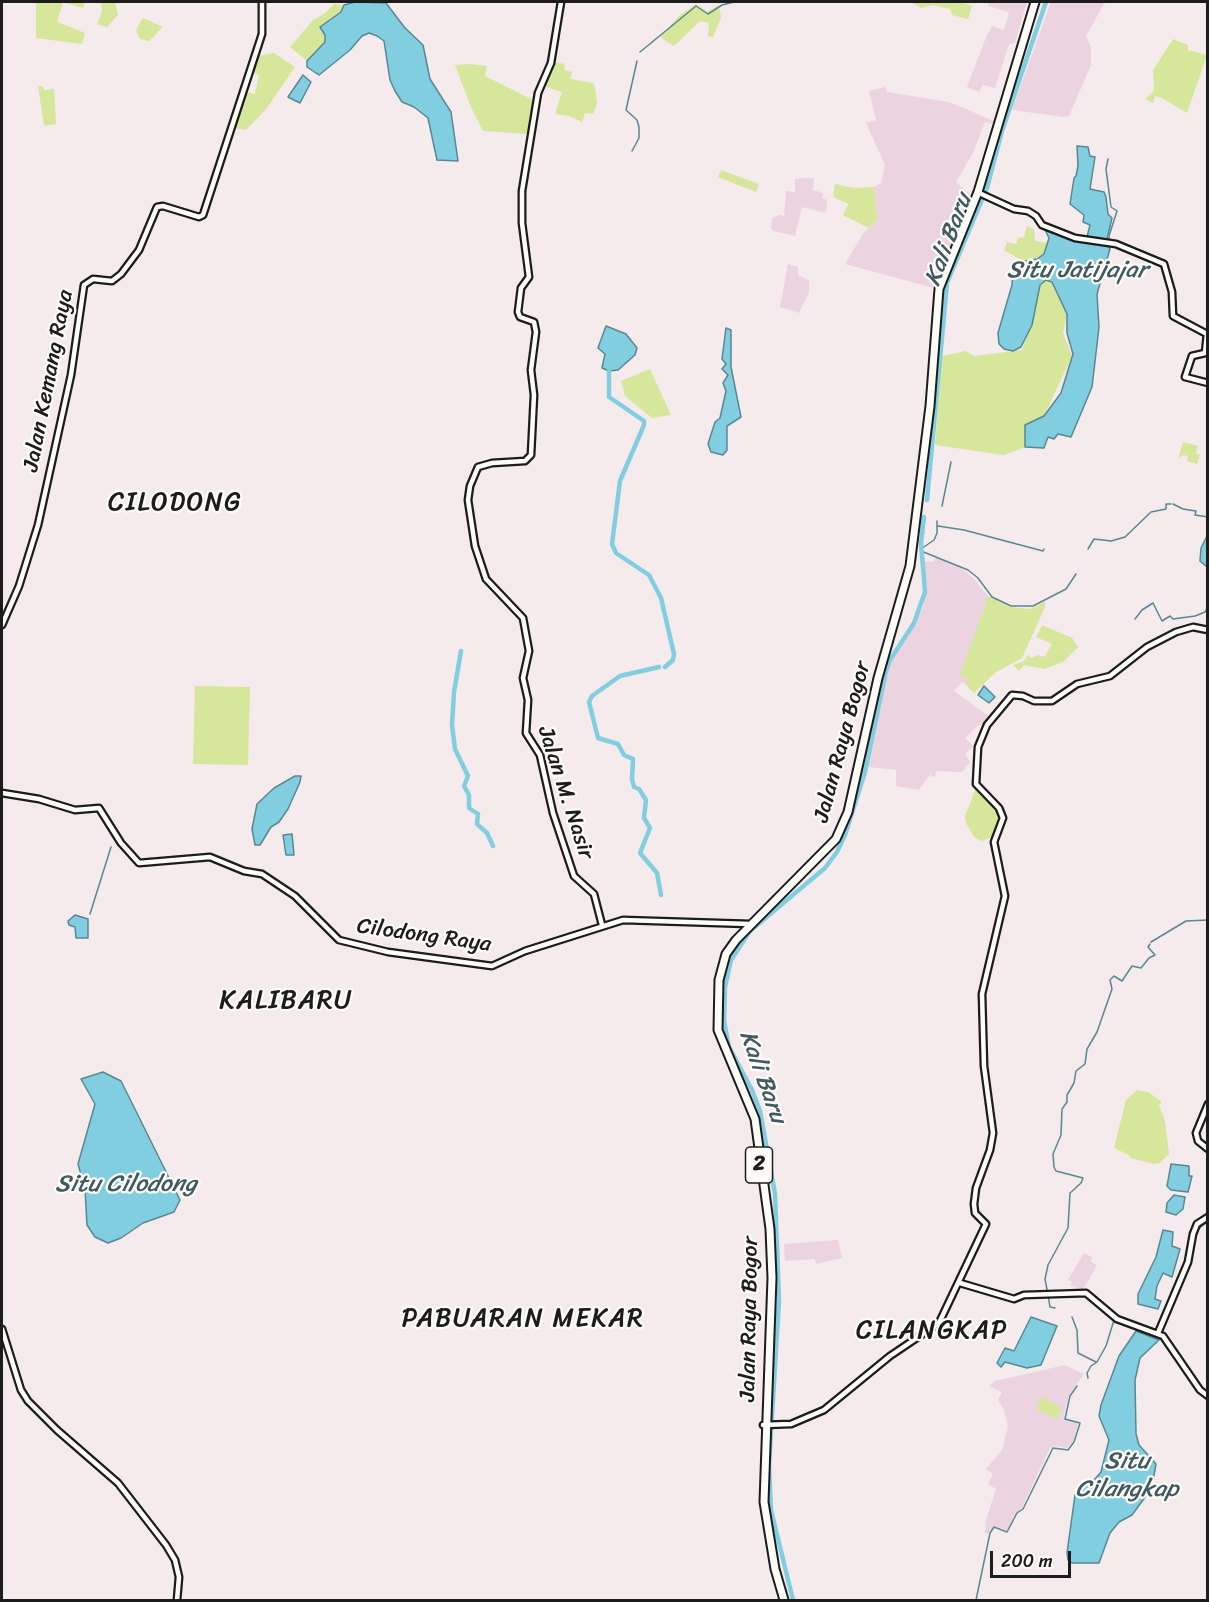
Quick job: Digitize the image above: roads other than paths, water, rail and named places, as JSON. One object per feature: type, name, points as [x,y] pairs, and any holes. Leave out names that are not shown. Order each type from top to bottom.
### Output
[{"type":"highway","name":"Jalan Raya Bogor","points":[[783,1600],[772,1570],[761,1507],[766,1425],[769,1269],[766,1216],[752,1119],[720,1048],[714,1020],[716,981],[720,963],[733,939],[834,838],[845,811],[875,678],[908,565],[927,413],[935,288],[978,192],[1033,2]]},
{"type":"street","name":"Jalan Kemang Raya","points":[[2,625],[19,586],[38,525],[70,378],[84,285],[93,279],[112,281],[121,274],[139,250],[157,207],[163,206],[202,216],[254,60],[262,26],[262,2]]},
{"type":"street","name":"Jalan M. Nasir","points":[[561,2],[551,63],[538,93],[522,191],[522,220],[530,276],[521,288],[518,312],[520,317],[531,320],[535,326],[530,458],[525,461],[492,463],[478,467],[470,486],[468,503],[475,546],[486,579],[523,618],[529,651],[523,678],[528,696],[526,736],[540,755],[553,813],[574,876],[594,894],[602,925]]},
{"type":"street","points":[[978,192],[1014,209],[1028,211],[1036,216],[1042,225],[1075,238],[1110,242],[1165,265],[1165,275],[1169,279],[1172,292],[1173,316],[1207,334],[1205,354],[1192,356],[1185,377],[1208,383]]},
{"type":"street","points":[[766,1425],[802,1421],[824,1410],[891,1356],[939,1323],[960,1283],[986,1224],[975,1213],[974,1203],[976,1188],[990,1150],[993,1133],[984,1066],[982,994],[1005,901],[994,842],[1003,818],[999,808],[976,784],[978,747],[987,725],[1012,695],[1023,696],[1034,701],[1052,701],[1077,684],[1110,676],[1147,647],[1176,632],[1193,627],[1208,630]]},
{"type":"street","name":"Cilodong Raya","points":[[2,793],[75,810],[99,808],[116,836],[139,863],[210,857],[268,877],[295,896],[335,937],[344,942],[482,965],[495,965],[517,954],[602,925],[629,919],[752,920]]},
{"type":"street","points":[[1208,1104],[1196,1133],[1198,1141],[1208,1149]]},
{"type":"street","points":[[1160,1334],[1188,1262],[1197,1224],[1208,1217]]},
{"type":"street","points":[[960,1283],[1006,1298],[1029,1294],[1048,1296],[1083,1292],[1120,1321],[1160,1334],[1200,1390],[1208,1396]]},
{"type":"street","points":[[2,1329],[21,1390],[28,1401],[57,1430],[118,1482],[166,1545],[175,1560],[179,1577],[177,1600]]},
{"type":"water","points":[[355,2],[386,3],[405,28],[423,45],[430,79],[451,112],[458,161],[437,160],[428,118],[414,107],[402,102],[395,91],[390,80],[384,41],[377,36],[369,33],[362,36],[350,50],[319,75],[307,67],[307,61],[325,42],[325,35],[320,27],[341,12],[344,5]]},
{"type":"water","points":[[303,75],[311,82],[300,103],[288,97]]},
{"type":"water","points":[[1077,146],[1088,147],[1090,156],[1095,157],[1090,189],[1104,192],[1106,197],[1108,214],[1112,218],[1107,239],[1087,237],[1090,225],[1083,222],[1084,215],[1070,204],[1078,166]]},
{"type":"water","name":"Situ Jatijajar","points":[[1044,228],[1080,242],[1106,244],[1110,249],[1097,294],[1099,327],[1092,387],[1071,437],[1058,434],[1054,439],[1048,437],[1044,448],[1025,447],[1025,425],[1044,416],[1061,393],[1073,354],[1067,333],[1067,314],[1052,282],[1046,280],[1040,285],[1032,325],[1021,347],[1013,351],[1004,349],[999,344],[998,333],[1012,285],[1013,268],[1020,262],[1037,259],[1044,254],[1049,238]]},
{"type":"water","points":[[606,326],[626,334],[637,348],[635,355],[618,370],[609,371],[602,368],[605,354],[598,348]]},
{"type":"water","points":[[726,328],[731,330],[731,367],[741,417],[727,426],[727,450],[723,455],[711,452],[708,444],[715,422],[720,418],[726,391],[723,383],[728,375],[722,369],[726,364],[722,359]]},
{"type":"water","points":[[1207,536],[1207,567],[1200,561],[1201,548]]},
{"type":"water","points":[[984,686],[995,697],[989,703],[978,695]]},
{"type":"water","points":[[295,776],[301,776],[300,782],[288,809],[279,822],[271,827],[260,845],[255,845],[252,829],[257,804],[274,788]]},
{"type":"water","points":[[292,834],[294,855],[286,855],[283,835]]},
{"type":"water","points":[[75,915],[88,919],[88,938],[76,938],[75,927],[69,925],[68,921]]},
{"type":"water","name":"Situ Cilodong","points":[[103,1072],[121,1081],[180,1200],[174,1212],[143,1223],[121,1238],[108,1243],[95,1237],[87,1225],[85,1189],[78,1164],[95,1104],[81,1079]]},
{"type":"water","points":[[1171,1164],[1189,1166],[1189,1176],[1192,1176],[1188,1192],[1171,1190],[1167,1186]]},
{"type":"water","points":[[1174,1195],[1185,1197],[1183,1209],[1176,1215],[1166,1212],[1167,1203]]},
{"type":"water","points":[[1163,1230],[1173,1232],[1172,1246],[1180,1249],[1172,1277],[1163,1273],[1157,1286],[1155,1299],[1161,1301],[1158,1309],[1138,1304],[1138,1294],[1156,1257]]},
{"type":"water","points":[[1031,1317],[1057,1326],[1041,1365],[1027,1368],[1005,1362],[1001,1367],[997,1363],[1005,1348],[1014,1351]]},
{"type":"water","name":"Situ Cilangkap","points":[[1136,1331],[1159,1340],[1140,1358],[1135,1380],[1136,1434],[1139,1445],[1156,1464],[1153,1481],[1146,1496],[1132,1515],[1119,1522],[1110,1533],[1099,1563],[1072,1563],[1068,1560],[1067,1553],[1075,1495],[1079,1489],[1095,1479],[1101,1472],[1109,1440],[1099,1416],[1101,1405],[1119,1356]]},
{"type":"waterway","points":[[640,52],[696,6],[708,14],[722,5],[734,2]]},
{"type":"waterway","name":"Kali Baru","points":[[927,500],[947,283],[987,188],[1002,131],[1046,2]]},
{"type":"waterway","points":[[632,151],[639,138],[639,127],[637,120],[626,110],[637,61]]},
{"type":"waterway","points":[[1108,159],[1106,169],[1111,207],[1117,211],[1109,236],[1109,246]]},
{"type":"waterway","points":[[609,371],[609,397],[644,421],[620,481],[612,544],[616,553],[649,575],[661,598],[674,654],[673,660],[665,667]]},
{"type":"waterway","points":[[942,506],[951,462]]},
{"type":"waterway","points":[[1151,512],[1166,509],[1166,504],[1171,504]]},
{"type":"waterway","points":[[1173,504],[1183,509],[1196,511],[1195,515],[1208,517]]},
{"type":"waterway","points":[[1088,549],[1094,539],[1111,541],[1125,537],[1150,513]]},
{"type":"waterway","name":"Kali Baru","points":[[793,1600],[771,1510],[769,1466],[779,1300],[775,1194],[760,1111],[752,1090],[729,1047],[724,1021],[725,987],[731,960],[750,931],[825,868],[837,852],[845,835],[865,772],[886,671],[890,660],[914,623],[925,592],[921,543],[924,517]]},
{"type":"waterway","points":[[921,549],[934,540],[937,533],[937,521]]},
{"type":"waterway","points":[[938,526],[964,530],[1043,551],[1044,549]]},
{"type":"waterway","points":[[921,551],[968,570],[978,578],[992,597],[1011,606],[1033,606],[1066,589],[1076,574]]},
{"type":"waterway","points":[[1135,619],[1142,610],[1153,603],[1162,621],[1170,616],[1173,619],[1195,616],[1205,612],[1208,606]]},
{"type":"waterway","points":[[461,651],[454,692],[452,725],[455,749],[468,776],[464,786],[469,795],[469,808],[478,814],[477,824],[487,833],[493,846]]},
{"type":"waterway","points":[[659,667],[620,676],[592,696],[589,702],[598,738],[618,744],[624,755],[633,759],[632,779],[634,787],[639,789],[646,800],[644,818],[650,828],[640,853],[657,873],[661,895]]},
{"type":"waterway","points":[[90,914],[111,847]]},
{"type":"waterway","points":[[1151,942],[1186,921],[1208,920]]},
{"type":"waterway","points":[[1055,1308],[1050,1307],[1045,1279],[1048,1265],[1068,1228],[1070,1193],[1083,1178],[1056,1171],[1054,1167],[1053,1154],[1061,1135],[1062,1109],[1067,1102],[1067,1095],[1074,1083],[1076,1071],[1085,1064],[1087,1049],[1097,1032],[1112,989],[1110,980],[1114,976],[1122,981],[1132,966],[1141,968],[1149,958],[1155,955],[1148,947],[1150,944]]},
{"type":"waterway","points":[[1196,1231],[1208,1221]]},
{"type":"waterway","points":[[1072,1317],[1077,1330],[1078,1353],[1096,1362]]},
{"type":"waterway","points":[[1088,1378],[1087,1373],[1097,1362],[1106,1346],[1114,1320],[1135,1329]]},
{"type":"waterway","points":[[1138,1330],[1146,1332]]},
{"type":"waterway","points":[[976,1600],[990,1533],[994,1527],[1007,1532],[1017,1513],[1023,1509],[1053,1448],[1068,1450],[1074,1442],[1080,1423],[1065,1419],[1070,1396],[1077,1386]]},
{"type":"district","name":"CILODONG","points":[[175,503]]},
{"type":"district","name":"KALIBARU","points":[[286,1001]]},
{"type":"district","name":"PABUARAN MEKAR","points":[[523,1319]]},
{"type":"district","name":"CILANGKAP","points":[[932,1331]]}]
